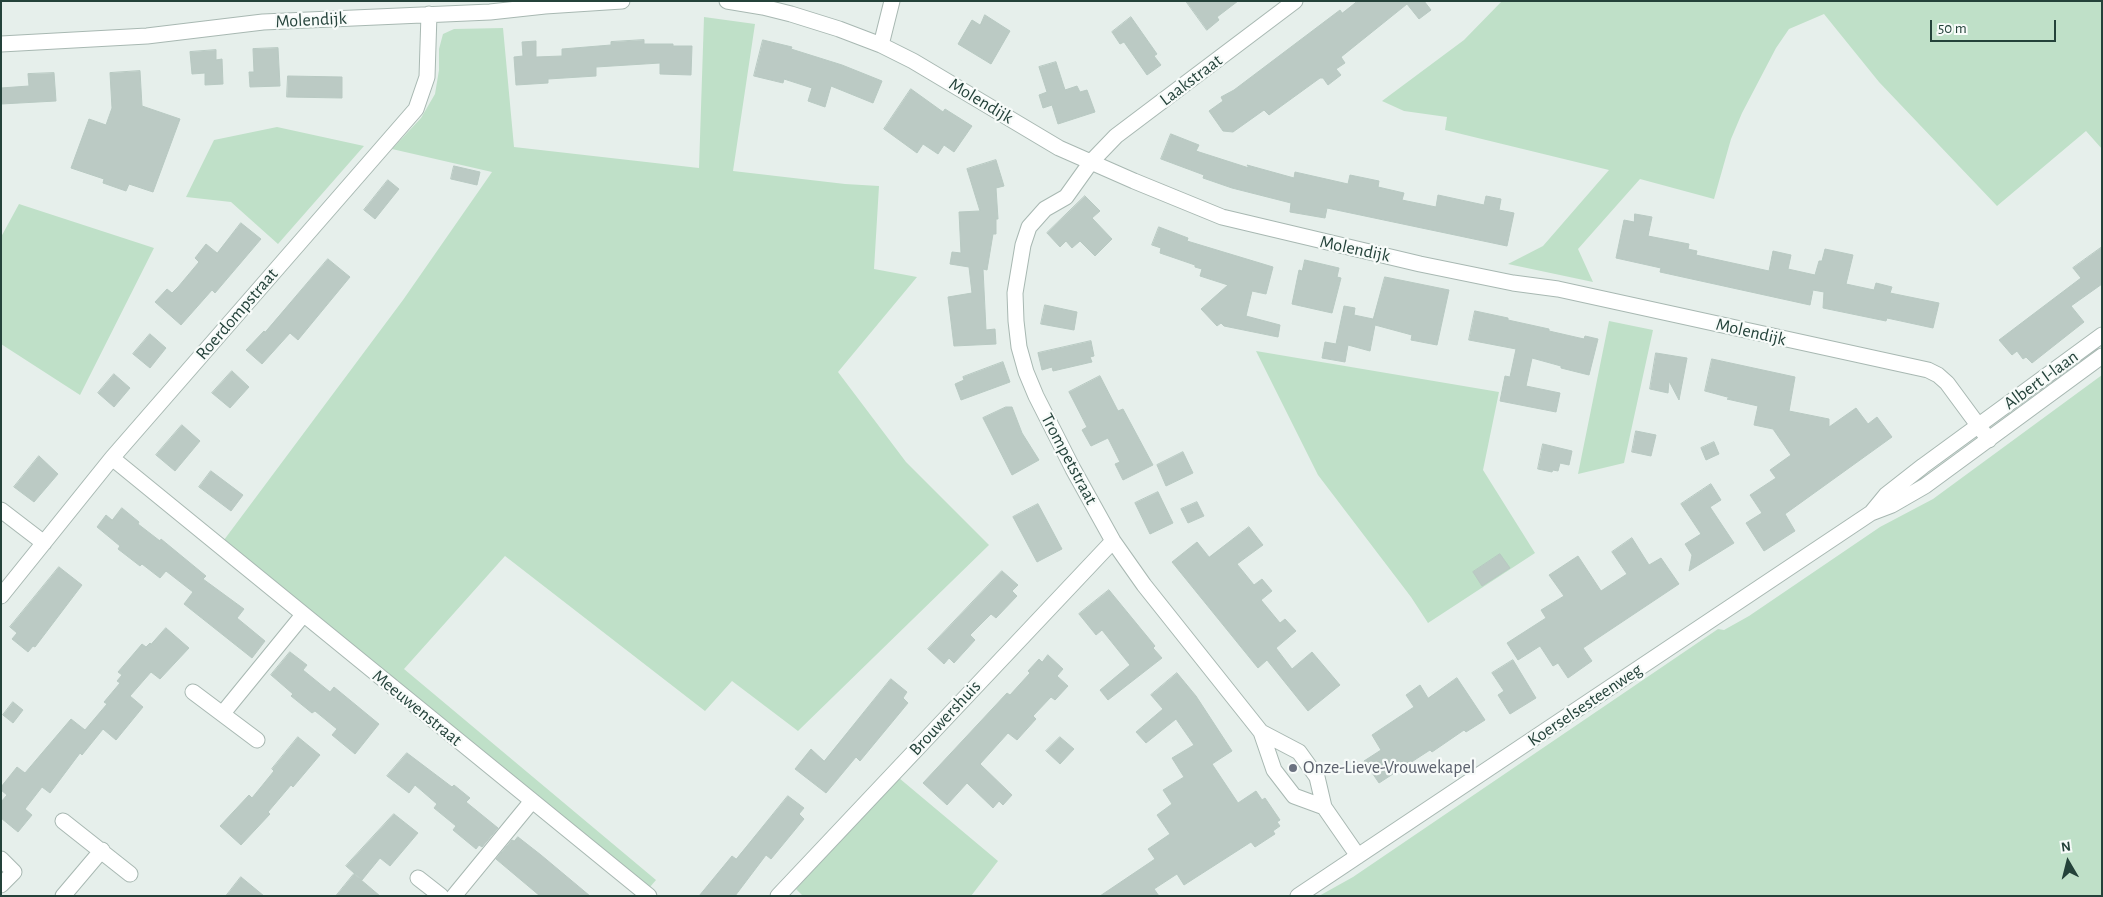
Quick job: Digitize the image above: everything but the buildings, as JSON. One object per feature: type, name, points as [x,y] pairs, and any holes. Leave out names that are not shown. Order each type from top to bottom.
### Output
[{"type":"street","name":"Molendijk","points":[[1,44],[147,36],[263,22],[429,14],[622,1]]},
{"type":"street","name":"Molendijk","points":[[727,1],[791,14],[881,45],[920,65],[1059,148],[1184,203],[1222,217],[1420,264],[1513,283],[1558,289],[1928,370],[1947,383],[1989,440]]},
{"type":"street","points":[[881,45],[892,1]]},
{"type":"street","name":"Laakstraat","points":[[1091,162],[1116,136],[1295,1]]},
{"type":"street","name":"Roerdompstraat","points":[[1,596],[112,458],[416,109],[427,77],[429,14]]},
{"type":"street","name":"Trompetstraat","points":[[1091,162],[1066,197],[1045,210],[1029,227],[1017,269],[1014,293],[1019,347],[1036,396],[1113,541],[1144,585],[1261,732],[1274,770],[1294,796],[1324,807]]},
{"type":"street","name":"Albert I-laan","points":[[1979,425],[2102,336]]},
{"type":"street","name":"Albert I-laan","points":[[1989,440],[2102,356]]},
{"type":"street","name":"Koerselsesteenweg","points":[[1871,513],[1886,495],[1979,425]]},
{"type":"street","name":"Koerselsesteenweg","points":[[1298,896],[1871,513],[1892,505],[1925,486],[1989,440]]},
{"type":"street","name":"Meeuwenstraat","points":[[112,458],[649,896]]},
{"type":"street","points":[[1,510],[44,542]]},
{"type":"street","name":"Brouwershuis","points":[[778,896],[1113,541]]},
{"type":"street","points":[[223,713],[303,615]]},
{"type":"street","points":[[192,692],[223,713],[257,740]]},
{"type":"street","name":"Trompetstraat","points":[[1261,732],[1299,752],[1317,777],[1324,807],[1358,856]]},
{"type":"street","points":[[454,896],[532,800]]},
{"type":"street","points":[[64,821],[130,874]]},
{"type":"street","points":[[63,896],[102,850]]},
{"type":"street","points":[[1,859],[14,872],[1,885]]},
{"type":"street","points":[[418,878],[441,896]]},
{"type":"green space","points":[[1502,1],[2102,1],[2102,149],[2086,131],[1997,206],[1879,82],[1824,14],[1789,29],[1776,48],[1742,113],[1731,139],[1714,199],[1640,179],[1578,249],[1593,282],[1508,264],[1543,246],[1609,170],[1445,130],[1447,117],[1404,111],[1382,101],[1464,40]]},
{"type":"green space","points":[[704,17],[755,24],[733,171],[879,186],[874,269],[917,277],[838,372],[906,462],[989,545],[798,731],[732,681],[705,711],[505,556],[404,669],[656,880],[650,887],[224,540],[403,300],[492,172],[392,149],[421,118],[435,94],[439,70],[439,49],[443,34],[454,29],[503,28],[514,147],[699,168]]},
{"type":"green space","points":[[277,127],[364,146],[278,244],[231,202],[186,197],[214,140]]},
{"type":"green space","points":[[19,204],[154,248],[80,395],[1,344],[1,237]]},
{"type":"green space","points":[[1609,321],[1653,330],[1624,463],[1578,474]]},
{"type":"green space","points":[[1256,351],[1499,392],[1483,470],[1535,553],[1428,623],[1411,597],[1318,475]]},
{"type":"green space","points":[[2102,375],[2102,896],[1319,896],[1353,877],[1718,629],[1724,630],[1749,616],[1880,527],[1933,499]]},
{"type":"green space","points":[[899,778],[998,861],[971,896],[803,896],[796,889]]},
{"type":"place","name":"Onze-Lieve-Vrouwekapel","points":[[1293,768]]}]
